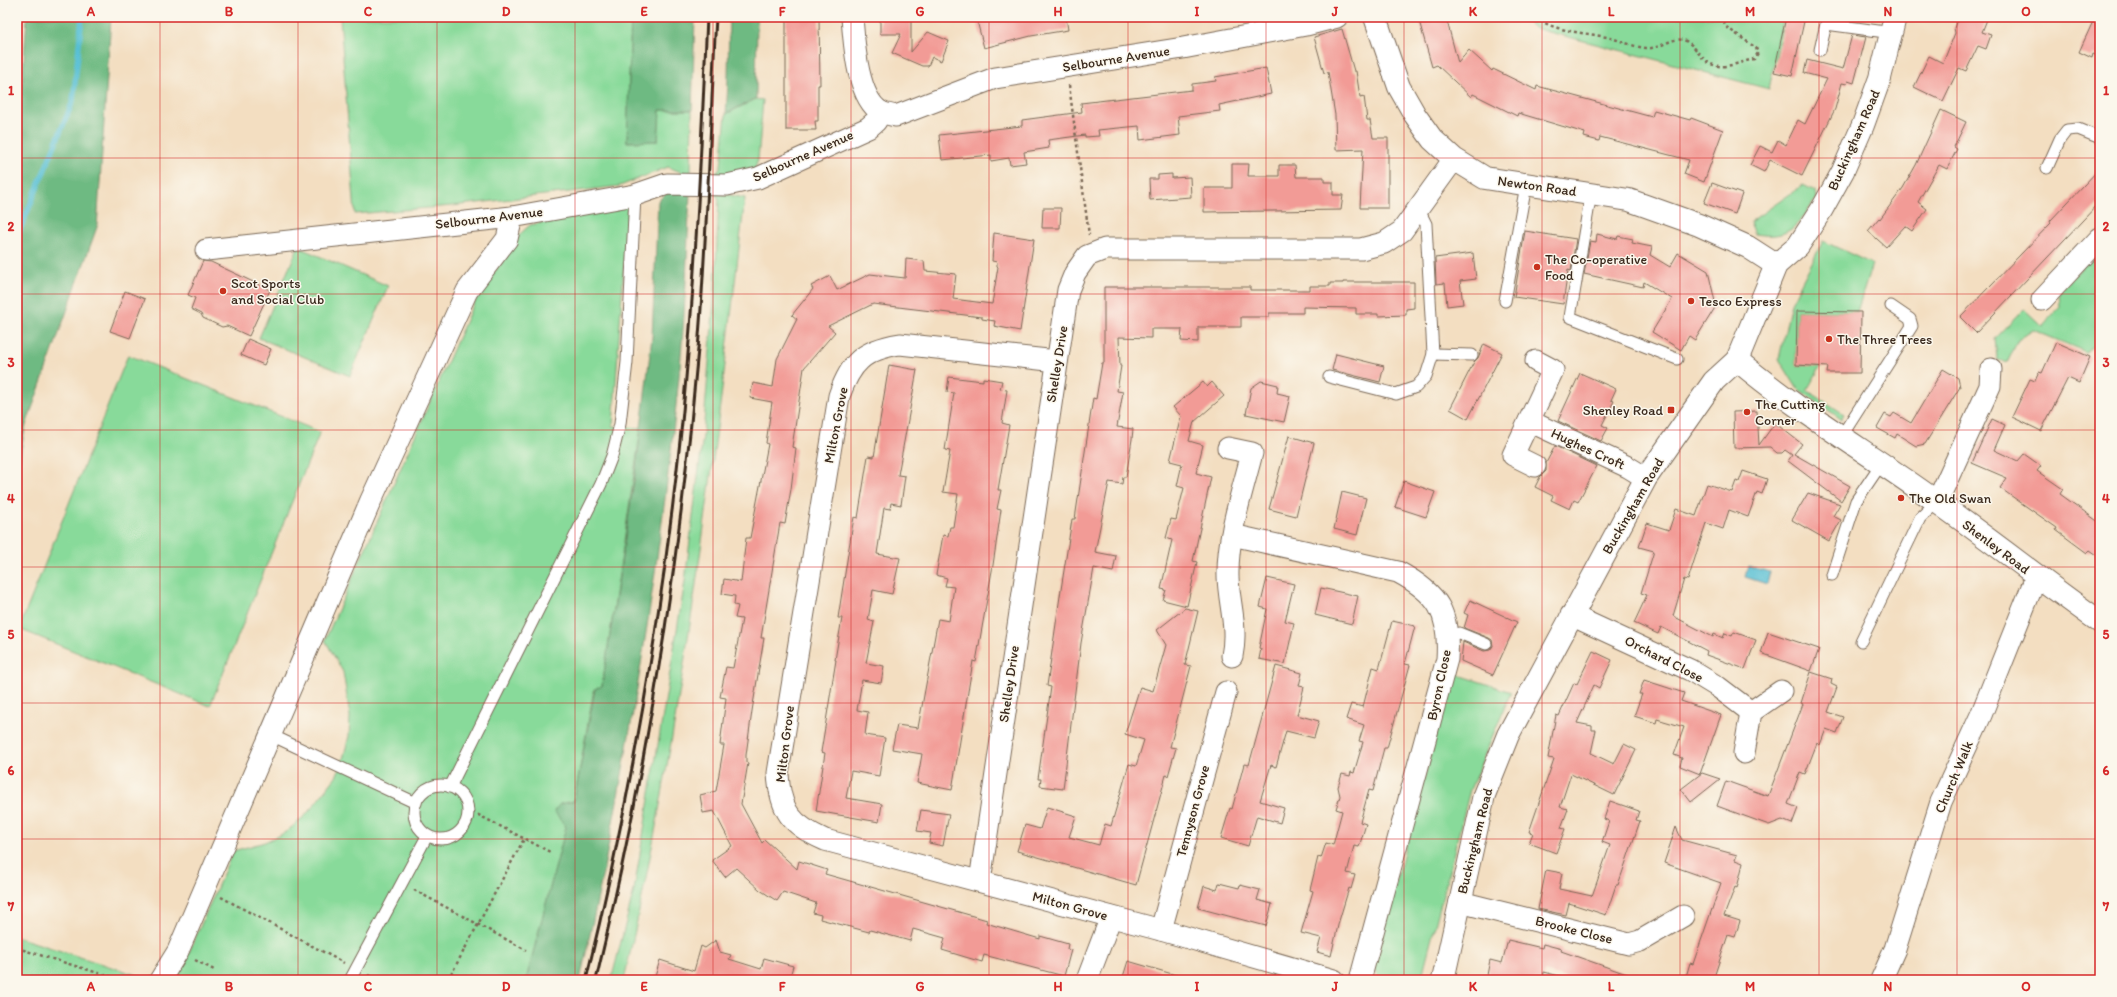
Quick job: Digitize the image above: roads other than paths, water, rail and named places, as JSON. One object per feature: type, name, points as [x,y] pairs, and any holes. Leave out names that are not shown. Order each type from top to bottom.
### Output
[{"type":"main road","name":"Newton Road","points":[[1375,17],[1399,86],[1414,115],[1432,139],[1454,159],[1486,178],[1629,200],[1699,225],[1748,247],[1776,265]]},
{"type":"main road","name":"Buckingham Road","points":[[1444,980],[1460,902],[1487,787],[1508,736],[1571,615],[1646,478],[1714,381],[1737,360],[1776,265],[1798,246],[1822,209],[1843,171],[1863,125],[1880,78],[1894,25]]},
{"type":"main road","name":"Shenley Road","points":[[1737,360],[1840,436],[1937,502],[2036,577],[2100,622]]},
{"type":"street","points":[[852,17],[854,48],[862,80],[869,100],[881,112]]},
{"type":"street","name":"Selbourne Avenue","points":[[206,250],[512,217],[635,195],[667,184],[727,185],[758,178],[868,128],[876,121],[881,112],[896,116],[995,78],[1206,44],[1306,25],[1337,17]]},
{"type":"street","points":[[1419,210],[1454,159]]},
{"type":"street","name":"Shelley Drive","points":[[980,881],[1057,361],[1068,290],[1074,273],[1087,256],[1106,249],[1361,249],[1384,243],[1402,232],[1419,210]]},
{"type":"street","points":[[160,980],[178,951],[371,500],[460,305],[477,275],[507,240],[512,217]]},
{"type":"street","points":[[2042,300],[2100,238]]},
{"type":"street","name":"Milton Grove","points":[[1057,361],[900,344],[880,347],[859,358],[847,375],[839,396],[778,773],[780,795],[791,818],[805,832],[825,840],[1161,930],[1334,980]]},
{"type":"street","points":[[1535,466],[1513,456],[1553,370],[1536,361]]},
{"type":"street","points":[[1937,502],[1990,386],[1991,369]]},
{"type":"street","name":"Hughes Croft","points":[[1529,422],[1628,467],[1646,478]]},
{"type":"street","points":[[1228,448],[1252,454],[1232,535],[1228,577],[1236,639],[1232,656]]},
{"type":"street","name":"Byron Close","points":[[1232,535],[1398,572],[1418,583],[1434,597],[1444,616],[1448,636],[1447,659],[1360,980]]},
{"type":"street","name":"Church Walk","points":[[1881,980],[1895,949],[1941,802],[1981,715],[2036,577]]},
{"type":"street","name":"Orchard Close","points":[[1571,615],[1690,670],[1718,687],[1751,712]]},
{"type":"street","name":"Tennyson Grove","points":[[1161,930],[1226,692]]},
{"type":"street","points":[[1744,753],[1751,712],[1781,692]]},
{"type":"street","name":"Brooke Close","points":[[1460,902],[1629,944],[1640,941],[1683,916]]},
{"type":"street","points":[[1087,980],[1111,917]]},
{"type":"lane","points":[[1820,50],[1826,24],[1894,25]]},
{"type":"lane","points":[[2047,168],[2060,139],[2067,130],[2078,129],[2100,138]]},
{"type":"lane","points":[[1505,301],[1526,185]]},
{"type":"lane","points":[[1591,193],[1570,317],[1677,359]]},
{"type":"lane","points":[[450,787],[597,491],[612,456],[620,424],[627,362],[635,195]]},
{"type":"lane","points":[[1329,377],[1396,394],[1416,386],[1426,376],[1433,354],[1426,224],[1419,210]]},
{"type":"lane","points":[[1840,436],[1912,326],[1910,319],[1891,306]]},
{"type":"lane","points":[[1433,354],[1472,355]]},
{"type":"lane","points":[[1832,575],[1856,501],[1881,464]]},
{"type":"lane","points":[[1861,641],[1920,518],[1937,502]]},
{"type":"lane","points":[[1448,636],[1459,633],[1486,644]]},
{"type":"lane","points":[[271,735],[416,803]]},
{"type":"lane","points":[[434,786],[450,787],[462,796],[467,809],[467,817],[459,832],[444,839],[427,836],[421,831],[414,818],[416,803],[420,795],[434,786]]},
{"type":"lane","points":[[350,980],[427,836]]},
{"type":"water","points":[[1748,566],[1770,572],[1767,584],[1745,577]]},
{"type":"waterway","points":[[17,237],[73,101],[82,17]]},
{"type":"railway","points":[[586,980],[617,842],[644,703],[674,492],[687,371],[700,169],[707,17]]},
{"type":"railway","points":[[596,980],[614,902],[646,745],[682,508],[701,308],[716,17]]},
{"type":"place","name":"The Co-operative Food","points":[[1537,267]]},
{"type":"place","name":"Scot Sports and Social Club","points":[[223,291]]},
{"type":"place","name":"Tesco Express","points":[[1691,301]]},
{"type":"place","name":"The Three Trees","points":[[1829,339]]},
{"type":"place","name":"Shenley Road","points":[[1671,410]]},
{"type":"place","name":"The Cutting Corner","points":[[1747,412]]},
{"type":"place","name":"The Old Swan","points":[[1901,498]]}]
